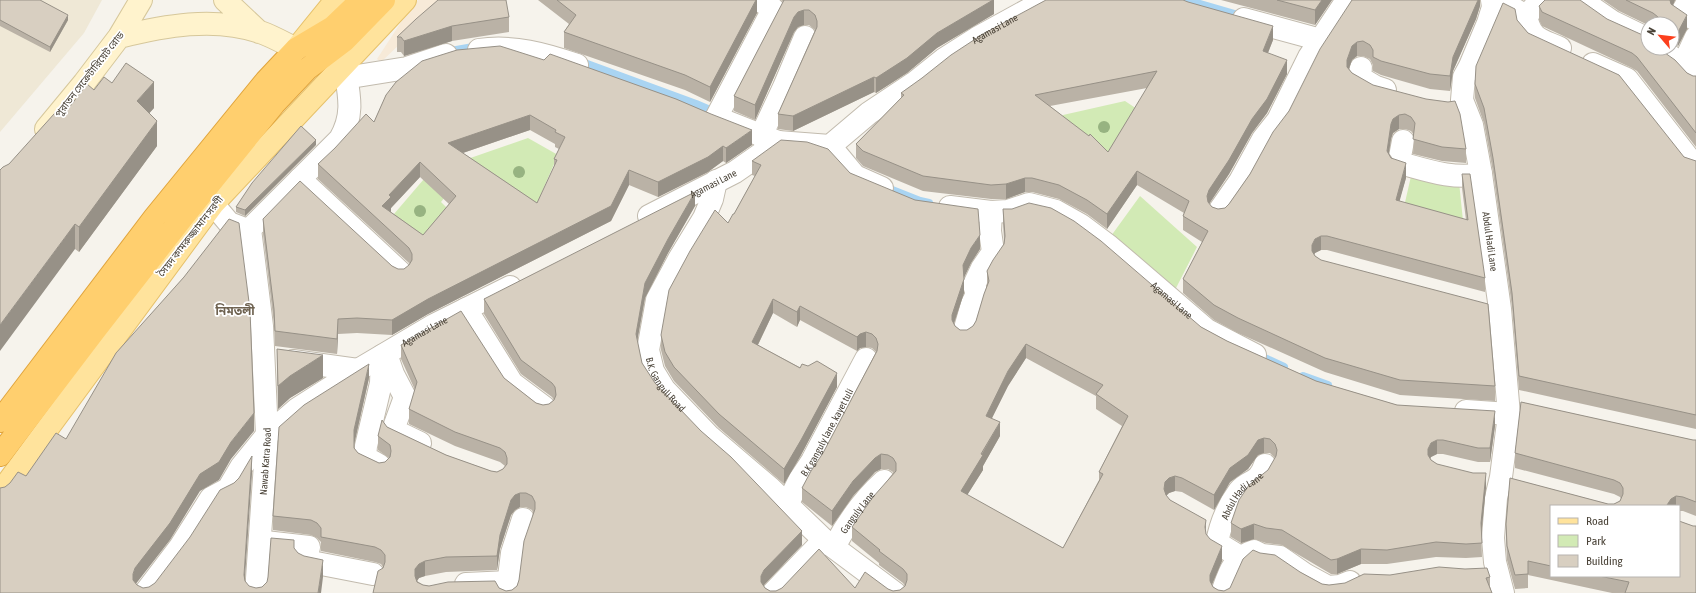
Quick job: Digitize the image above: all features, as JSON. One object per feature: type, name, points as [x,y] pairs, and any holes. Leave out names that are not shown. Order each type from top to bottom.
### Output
[{"type":"highway","points":[[0,455],[183,216],[274,104],[339,34],[361,0]]},
{"type":"highway","points":[[0,422],[155,217],[266,81],[296,49],[339,34],[384,0]]},
{"type":"main road","name":"পুরাতন সেক্রেটারিয়েট রোড","points":[[33,144],[84,83],[119,37],[141,0]]},
{"type":"main road","points":[[225,0],[259,32]]},
{"type":"main road","points":[[119,37],[156,28],[191,24],[227,25],[259,32],[296,49],[336,0]]},
{"type":"main road","name":"সৈয়দ কামরুজ্জামান সরণী","points":[[0,493],[213,204],[342,73],[405,0]]},
{"type":"street","name":"Agamasi Lane","points":[[830,146],[869,113],[914,83],[944,59],[977,38],[1046,0]]},
{"type":"street","points":[[1219,211],[1240,181],[1263,139],[1278,120],[1309,57],[1347,0]]},
{"type":"street","name":"Abdul Hadi Lane","points":[[1492,0],[1493,7],[1488,23],[1470,66],[1452,101],[1472,125],[1481,174],[1490,307],[1508,407],[1494,476],[1496,498],[1493,538],[1495,562],[1487,570],[1503,593]]},
{"type":"street","points":[[1499,0],[1526,16],[1528,28],[1533,36],[1627,79],[1690,160],[1696,163]]},
{"type":"street","points":[[1526,16],[1540,0]]},
{"type":"street","points":[[1581,0],[1613,22],[1640,35]]},
{"type":"street","points":[[1689,0],[1682,12],[1696,20]]},
{"type":"street","points":[[716,118],[770,3]]},
{"type":"street","points":[[1227,14],[1321,40]]},
{"type":"street","points":[[769,139],[784,87],[805,37]]},
{"type":"street","points":[[1670,56],[1690,72],[1696,37]]},
{"type":"street","points":[[247,230],[340,139],[347,126],[350,106],[342,73],[357,76],[407,68],[454,53],[493,48],[515,49],[553,56],[594,72]]},
{"type":"street","points":[[1361,68],[1358,78],[1376,87],[1406,95]]},
{"type":"street","points":[[695,108],[769,139],[830,146],[855,176],[898,195]]},
{"type":"street","name":"Agamasi Lane","points":[[630,225],[735,172],[769,139]]},
{"type":"street","points":[[1403,142],[1400,163],[1436,172],[1468,177],[1481,174]]},
{"type":"street","points":[[300,179],[400,272]]},
{"type":"street","name":"B.K. Ganguli Road","points":[[716,181],[712,199],[704,218],[656,300],[648,350],[652,371],[664,389],[710,437],[829,543],[895,593]]},
{"type":"street","points":[[213,204],[229,222],[247,230]]},
{"type":"street","name":"Agamasi Lane","points":[[930,205],[991,212],[1008,210],[1029,204],[1056,212],[1081,225],[1109,246],[1207,330],[1232,344],[1274,363]]},
{"type":"street","points":[[964,332],[972,304],[977,294],[974,285],[982,268],[994,252],[990,231],[991,212]]},
{"type":"street","points":[[247,230],[256,270],[264,357],[267,435]]},
{"type":"street","name":"Agamasi Lane","points":[[267,435],[297,409],[358,370],[434,325],[527,278]]},
{"type":"street","points":[[466,309],[512,383],[544,407]]},
{"type":"street","points":[[384,355],[405,397],[393,430],[436,451]]},
{"type":"street","points":[[379,465],[365,457],[366,446],[381,383],[384,355]]},
{"type":"street","points":[[264,357],[358,370]]},
{"type":"street","name":"B.K ganguly lane, kayet tuli","points":[[787,504],[812,461],[866,359]]},
{"type":"street","points":[[1445,410],[1530,405]]},
{"type":"street","name":"Nawab Katra Road","points":[[256,593],[267,435]]},
{"type":"street","name":"Nawab Katra Road","points":[[145,593],[180,547],[211,498],[228,489],[241,467],[267,435]]},
{"type":"street","name":"Abdul Hadi Lane","points":[[1240,557],[1217,543],[1210,524],[1240,490],[1259,478],[1265,465]]},
{"type":"street","points":[[1494,476],[1523,483]]},
{"type":"street","name":"Ganguly Lane","points":[[773,593],[806,560],[841,534],[874,490],[884,481]]},
{"type":"street","points":[[447,584],[508,588],[512,553],[523,519]]},
{"type":"street","points":[[260,541],[309,547],[306,561],[373,574]]},
{"type":"street","points":[[1222,593],[1235,562],[1240,557],[1254,551],[1262,555],[1280,557],[1306,575],[1328,587],[1340,586],[1361,576],[1368,576]]},
{"type":"shaded area","points":[[0,0],[102,0],[84,33],[0,132]]},
{"type":"shaded area","points":[[418,0],[446,0],[381,62],[377,59],[405,16]]},
{"type":"green space","points":[[1125,101],[1137,109],[1112,163],[1063,125],[1063,115]]},
{"type":"green space","points":[[528,138],[558,155],[541,194],[552,200],[544,217],[467,169],[441,202],[457,218],[420,245],[388,221],[430,172]]},
{"type":"green space","points":[[1412,172],[1459,182],[1465,240],[1403,211]]},
{"type":"green space","points":[[1140,196],[1197,247],[1175,290],[1111,236]]},
{"type":"building","points":[[0,0],[40,0],[68,15],[50,47],[0,20]]},
{"type":"building","points":[[438,0],[506,0],[509,17],[452,26],[404,41],[401,37],[397,37]]},
{"type":"building","points":[[557,0],[756,0],[710,87],[685,75],[564,32],[576,15]]},
{"type":"building","points":[[784,0],[993,0],[937,33],[907,58],[876,78],[874,77],[793,116],[778,114],[817,27],[815,15],[809,10],[798,12],[794,17],[755,105],[734,96]]},
{"type":"building","points":[[1046,0],[1183,0],[1273,26],[1263,51],[1287,60],[1267,99],[1252,119],[1229,160],[1209,190],[1207,196],[1208,202],[1212,207],[1218,209],[1225,208],[1229,204],[1250,174],[1273,132],[1289,111],[1320,49],[1352,0],[1478,0],[1453,57],[1450,76],[1430,74],[1381,61],[1373,57],[1373,50],[1370,45],[1363,41],[1357,42],[1352,46],[1347,60],[1347,67],[1352,73],[1373,85],[1426,99],[1448,102],[1455,101],[1460,114],[1466,149],[1442,147],[1413,139],[1415,123],[1411,117],[1405,114],[1399,115],[1393,119],[1387,151],[1391,158],[1406,163],[1396,200],[1468,220],[1462,174],[1470,174],[1485,278],[1327,236],[1321,236],[1315,239],[1312,245],[1312,251],[1315,256],[1321,260],[1488,304],[1495,386],[1400,380],[1325,358],[1238,318],[1214,305],[1183,279],[1208,231],[1183,216],[1189,201],[1137,171],[1107,214],[1087,200],[1059,185],[1032,178],[1025,178],[1006,184],[991,185],[923,176],[863,151],[856,144],[904,95],[901,93],[951,55],[983,34]],"holes":[[[1157,71],[1108,152],[1090,134],[1089,136],[1035,95]]]},
{"type":"building","points":[[1277,0],[1322,0],[1315,10]]},
{"type":"building","points":[[1545,0],[1580,0],[1607,19],[1640,34],[1640,56],[1669,56],[1687,73],[1696,76],[1696,133],[1637,57],[1632,53],[1542,12],[1539,6]]},
{"type":"building","points":[[1626,0],[1670,0],[1671,4],[1687,15],[1680,28],[1680,16],[1657,16]]},
{"type":"building","points":[[1503,3],[1515,9],[1517,20],[1528,33],[1619,75],[1684,157],[1696,161],[1696,415],[1519,376],[1512,293],[1493,158],[1484,108],[1475,84],[1476,66]]},
{"type":"building","points":[[500,46],[544,60],[550,54],[676,99],[752,130],[726,148],[723,146],[708,157],[658,182],[629,170],[611,206],[428,299],[392,320],[357,318],[338,319],[337,339],[275,331],[274,309],[263,219],[300,181],[392,266],[398,269],[404,269],[409,265],[412,260],[412,254],[409,248],[318,164],[366,114],[374,122],[386,95],[396,82],[422,61],[457,50]],"holes":[[[530,115],[565,137],[554,159],[557,160],[537,203],[448,143]],[[420,162],[456,196],[423,235],[382,206],[391,197],[389,195]]]},
{"type":"building","points":[[126,63],[154,82],[137,101],[157,121],[79,227],[75,224],[0,325],[0,170],[9,164],[63,104],[68,109],[87,84],[94,90],[104,77],[112,83]]},
{"type":"building","points":[[301,126],[316,140],[245,210],[236,207],[252,183]]},
{"type":"building","points":[[781,140],[807,142],[828,149],[850,173],[915,200],[978,209],[980,235],[971,248],[963,265],[964,279],[952,315],[952,320],[955,326],[960,330],[967,330],[973,326],[976,321],[989,281],[987,271],[1004,244],[1005,236],[1003,209],[1012,209],[1029,203],[1051,208],[1074,221],[1101,241],[1201,327],[1227,341],[1316,381],[1397,405],[1495,411],[1490,448],[1478,448],[1437,440],[1431,443],[1428,449],[1428,455],[1431,460],[1437,464],[1473,473],[1486,473],[1481,523],[1482,543],[1466,544],[1436,542],[1387,550],[1361,549],[1331,560],[1282,530],[1266,528],[1254,524],[1241,529],[1231,523],[1239,500],[1249,485],[1268,470],[1276,456],[1277,450],[1275,444],[1270,439],[1264,438],[1258,440],[1248,455],[1230,468],[1214,495],[1182,478],[1175,476],[1169,478],[1165,482],[1164,489],[1170,500],[1206,520],[1206,534],[1210,539],[1222,546],[1210,575],[1210,581],[1213,587],[1218,590],[1224,591],[1230,588],[1243,559],[1253,550],[1260,553],[1275,555],[1300,572],[1322,584],[1329,585],[1345,583],[1364,574],[1390,575],[1439,567],[1465,569],[1487,568],[1490,577],[1486,578],[1492,593],[373,593],[378,571],[383,568],[385,562],[385,555],[381,550],[375,547],[321,537],[321,528],[317,523],[311,520],[273,516],[279,427],[304,405],[369,364],[354,430],[354,448],[358,453],[379,463],[385,462],[390,457],[390,445],[378,436],[382,420],[387,427],[446,455],[491,471],[497,472],[503,469],[507,464],[507,458],[505,452],[500,448],[455,432],[409,409],[417,382],[401,345],[461,311],[504,378],[536,403],[543,405],[549,404],[554,400],[556,395],[555,387],[552,383],[521,360],[484,299],[695,192],[645,283],[636,334],[642,363],[655,383],[701,431],[731,457],[802,531],[764,570],[761,576],[761,582],[765,588],[770,591],[776,591],[782,588],[819,549],[855,588],[865,572],[888,589],[893,591],[900,590],[905,586],[907,574],[903,569],[879,551],[880,550],[852,527],[873,497],[896,471],[896,463],[893,458],[888,455],[881,454],[875,458],[853,481],[832,511],[802,488],[823,453],[877,351],[878,344],[876,338],[872,334],[866,332],[857,337],[800,306],[797,312],[773,299],[752,342],[800,368],[802,364],[808,366],[817,361],[837,373],[784,469],[719,414],[674,367],[665,352],[661,335],[669,290],[690,251],[715,210],[728,223],[734,214],[761,165],[752,161]],"holes":[[[1026,344],[1103,385],[1096,394],[1128,416],[1099,472],[1103,474],[1063,548],[961,491],[983,455],[981,454],[1000,422],[986,416],[1008,371]],[[526,493],[532,496],[535,502],[535,509],[524,541],[517,586],[512,590],[506,591],[499,588],[495,581],[448,582],[429,586],[417,582],[415,569],[419,564],[425,561],[446,557],[497,556],[500,535],[511,500],[515,495]]]},
{"type":"building","points":[[229,219],[239,223],[250,310],[254,413],[231,442],[219,462],[200,474],[170,523],[135,568],[133,580],[137,585],[143,588],[149,587],[155,583],[190,537],[220,490],[234,483],[239,478],[252,456],[244,575],[245,581],[249,586],[256,588],[262,587],[267,582],[271,538],[294,540],[294,548],[298,553],[304,556],[323,560],[318,593],[0,593],[0,488],[5,487],[10,483],[18,472],[26,476],[56,433],[66,439],[116,353],[184,277]]},
{"type":"building","points":[[277,349],[323,355],[290,376],[278,386]]},
{"type":"building","points":[[1521,402],[1696,440],[1696,502],[1676,496],[1671,499],[1667,505],[1550,505],[1550,566],[1528,561],[1528,574],[1515,575],[1507,546],[1506,524],[1510,478],[1608,504],[1614,504],[1620,501],[1623,494],[1623,488],[1620,483],[1614,480],[1515,453]]},
{"type":"building","points":[[1680,521],[1696,526],[1696,593],[1625,593],[1629,582],[1604,577],[1680,577]]},
{"type":"waterway","points":[[1186,0],[1245,17]]},
{"type":"waterway","points":[[445,52],[479,46]]},
{"type":"waterway","points":[[579,61],[717,113]]},
{"type":"waterway","points":[[882,186],[929,203]]},
{"type":"waterway","points":[[1256,354],[1284,367]]},
{"type":"waterway","points":[[1303,376],[1328,385]]},
{"type":"district","name":"নিমতলী","points":[[235,311]]}]
